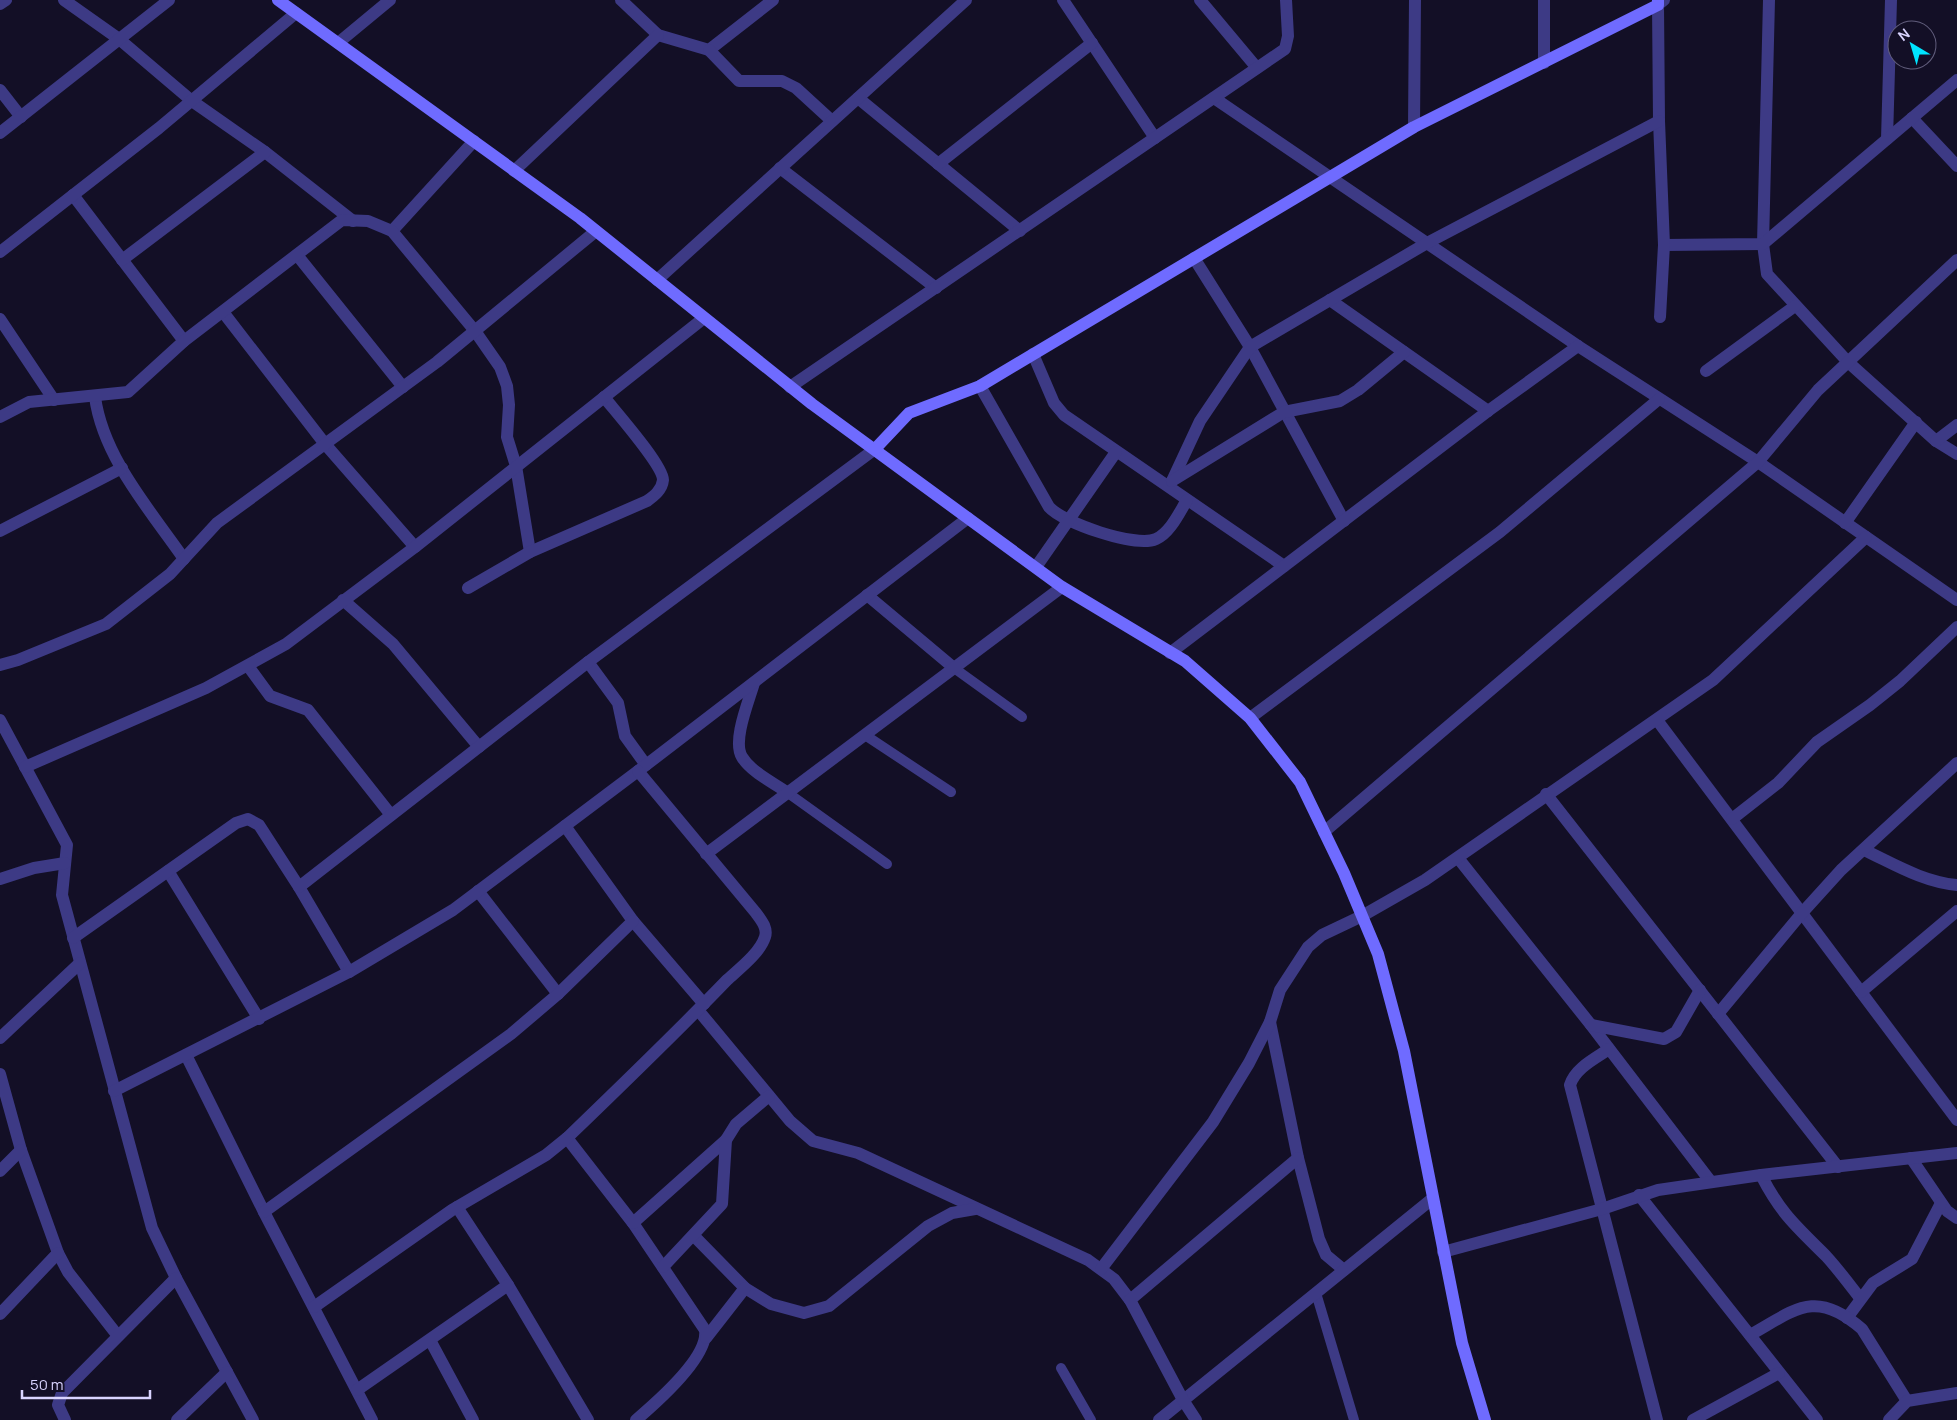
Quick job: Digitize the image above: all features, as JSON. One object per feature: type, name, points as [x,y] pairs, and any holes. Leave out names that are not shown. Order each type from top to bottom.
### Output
[{"type":"street","points":[[0,4],[6,0]]},
{"type":"street","points":[[64,0],[119,40],[192,101],[265,152],[353,221]]},
{"type":"street","points":[[0,133],[169,0]]},
{"type":"street","points":[[278,0],[596,231],[790,387],[1062,587],[1184,662],[1250,718],[1300,782],[1378,954],[1404,1051],[1462,1343],[1485,1420]]},
{"type":"street","points":[[338,43],[390,0]]},
{"type":"street","points":[[621,0],[658,36],[709,50],[739,81],[782,81],[796,88],[832,121]]},
{"type":"street","points":[[709,50],[773,0]]},
{"type":"street","points":[[657,280],[966,0]]},
{"type":"street","points":[[1063,0],[1155,138]]},
{"type":"street","points":[[1200,0],[1257,68]]},
{"type":"street","points":[[790,387],[1214,98],[1287,46],[1286,0]]},
{"type":"street","points":[[1414,127],[1415,0]]},
{"type":"street","points":[[1544,0],[1544,63]]},
{"type":"street","points":[[1769,0],[1763,244],[1767,274],[1848,362],[1936,441],[1957,454]]},
{"type":"street","points":[[1887,139],[1891,0]]},
{"type":"street","points":[[298,887],[588,662],[875,449],[909,413],[980,386],[1414,127],[1544,63],[1660,2],[1659,121],[1664,245],[1660,317]]},
{"type":"street","points":[[0,252],[192,101],[296,13]]},
{"type":"street","points":[[514,171],[658,36]]},
{"type":"street","points":[[938,164],[1092,43]]},
{"type":"street","points":[[1664,245],[1763,244],[1957,80]]},
{"type":"street","points":[[0,90],[21,117]]},
{"type":"street","points":[[858,98],[1020,231]]},
{"type":"street","points":[[1214,98],[1578,346],[1758,462],[1957,600]]},
{"type":"street","points":[[1912,118],[1957,166]]},
{"type":"street","points":[[1169,483],[1200,421],[1250,347],[1428,243],[1659,121]]},
{"type":"street","points":[[392,231],[474,141]]},
{"type":"street","points":[[122,260],[265,152]]},
{"type":"street","points":[[780,168],[936,288]]},
{"type":"street","points":[[73,195],[184,341]]},
{"type":"street","points":[[0,416],[29,402],[95,397],[128,392],[184,341],[342,220],[368,221],[392,231],[475,330],[500,367],[507,386],[510,405],[507,437],[516,466],[530,552]]},
{"type":"street","points":[[0,665],[18,660],[106,624],[170,574],[217,523],[403,387],[596,231]]},
{"type":"street","points":[[296,255],[403,387]]},
{"type":"street","points":[[1194,258],[1250,347],[1344,521]]},
{"type":"street","points":[[1324,832],[1758,462],[1818,390],[1957,260]]},
{"type":"street","points":[[1330,300],[1488,411]]},
{"type":"street","points":[[1706,371],[1795,306]]},
{"type":"street","points":[[223,312],[325,444],[415,547]]},
{"type":"street","points":[[25,767],[206,688],[286,644],[415,547],[704,318]]},
{"type":"street","points":[[0,319],[54,400]]},
{"type":"street","points":[[1170,653],[1488,411],[1578,346]]},
{"type":"street","points":[[1169,483],[1284,412],[1340,401],[1404,352]]},
{"type":"street","points":[[1033,354],[1054,402],[1064,415],[1116,452],[1169,483],[1187,500],[1284,566]]},
{"type":"street","points":[[980,386],[1049,506],[1057,515],[1068,521],[1128,540],[1145,542],[1157,539],[1170,527],[1187,500]]},
{"type":"street","points":[[95,397],[97,413],[122,468],[184,559]]},
{"type":"street","points":[[468,588],[530,552],[646,501],[660,489],[663,480],[657,464],[604,397]]},
{"type":"street","points":[[1250,718],[1500,532],[1659,399]]},
{"type":"street","points":[[1845,523],[1916,422]]},
{"type":"street","points":[[1936,441],[1957,424]]},
{"type":"street","points":[[1036,567],[1116,452]]},
{"type":"street","points":[[0,531],[122,468]]},
{"type":"street","points":[[114,1091],[350,972],[453,910],[754,683],[968,518]]},
{"type":"street","points":[[1101,1269],[1213,1122],[1270,1022],[1280,990],[1308,947],[1322,935],[1393,900],[1458,858],[1546,794],[1658,720],[1713,680],[1866,538]]},
{"type":"street","points":[[706,854],[1062,587]]},
{"type":"street","points":[[867,595],[954,668]]},
{"type":"street","points":[[344,600],[393,644],[479,747]]},
{"type":"street","points":[[1732,819],[1778,783],[1817,742],[1870,705],[1900,681],[1957,627]]},
{"type":"street","points":[[314,1306],[457,1207],[546,1154],[567,1138],[701,1007],[757,950],[765,938],[765,931],[756,913],[706,854],[642,768],[625,736],[618,703],[588,662]]},
{"type":"street","points":[[248,666],[270,696],[308,710],[391,815]]},
{"type":"street","points":[[754,683],[739,739],[740,750],[748,764],[788,793]]},
{"type":"street","points":[[0,720],[67,845],[62,895],[152,1228],[176,1278],[253,1420]]},
{"type":"street","points":[[1658,720],[1957,1120]]},
{"type":"street","points":[[1718,1014],[1802,913],[1841,870],[1957,764]]},
{"type":"street","points":[[1546,794],[1838,1167]]},
{"type":"street","points":[[73,938],[236,824],[248,819],[259,825],[350,972]]},
{"type":"street","points":[[565,826],[633,920],[790,1121],[813,1141],[858,1153],[1088,1260],[1101,1269],[1114,1279],[1130,1300],[1183,1400],[1196,1420]]},
{"type":"street","points":[[1864,850],[1915,875],[1943,884],[1957,885]]},
{"type":"street","points":[[1458,858],[1609,1048],[1711,1182]]},
{"type":"street","points":[[0,879],[34,868],[65,863]]},
{"type":"street","points":[[168,871],[259,1019]]},
{"type":"street","points":[[478,891],[558,994]]},
{"type":"street","points":[[1861,992],[1957,911]]},
{"type":"street","points":[[264,1212],[511,1034],[558,994],[633,920]]},
{"type":"street","points":[[0,1038],[80,963]]},
{"type":"street","points":[[1591,1025],[1664,1039],[1676,1032],[1700,990]]},
{"type":"street","points":[[1270,1022],[1298,1158],[1322,1248],[1326,1255],[1344,1270]]},
{"type":"street","points":[[1609,1048],[1581,1069],[1572,1079],[1570,1085],[1657,1420]]},
{"type":"street","points":[[186,1055],[264,1212],[372,1420]]},
{"type":"street","points":[[0,1074],[21,1150],[58,1253],[68,1272],[118,1336]]},
{"type":"street","points":[[632,1223],[726,1140],[736,1124],[770,1096]]},
{"type":"street","points":[[567,1138],[663,1267],[705,1330],[706,1338]]},
{"type":"street","points":[[663,1267],[722,1204],[726,1140]]},
{"type":"street","points":[[0,1171],[21,1150]]},
{"type":"street","points":[[1443,1252],[1602,1209],[1639,1195],[1761,1175],[1957,1153]]},
{"type":"street","points":[[1130,1300],[1298,1158]]},
{"type":"street","points":[[1911,1158],[1947,1211],[1957,1218]]},
{"type":"street","points":[[1761,1175],[1776,1204],[1786,1218],[1826,1257],[1860,1298]]},
{"type":"street","points":[[1639,1195],[1817,1420]]},
{"type":"street","points":[[1158,1420],[1432,1199]]},
{"type":"street","points":[[1847,1318],[1873,1283],[1912,1259],[1941,1203]]},
{"type":"street","points":[[457,1207],[508,1285],[588,1420]]},
{"type":"street","points":[[694,1236],[745,1288],[771,1304],[804,1313],[829,1306],[928,1226],[952,1213],[975,1209]]},
{"type":"street","points":[[0,1314],[58,1253]]},
{"type":"street","points":[[65,1420],[58,1405],[62,1393],[176,1278]]},
{"type":"street","points":[[357,1390],[508,1285]]},
{"type":"street","points":[[636,1420],[677,1382],[702,1348],[706,1338],[745,1288]]},
{"type":"street","points":[[1750,1335],[1800,1308],[1811,1304],[1821,1305],[1847,1318],[1862,1329],[1906,1401]]},
{"type":"street","points":[[430,1340],[474,1420]]},
{"type":"street","points":[[178,1420],[227,1372]]},
{"type":"street","points":[[1692,1420],[1779,1373]]},
{"type":"street","points":[[1889,1420],[1906,1401],[1957,1392]]},
{"type":"lane","points":[[954,668],[1022,717]]},
{"type":"lane","points":[[865,735],[951,792]]},
{"type":"lane","points":[[788,793],[887,864]]},
{"type":"lane","points":[[1316,1293],[1354,1420]]},
{"type":"lane","points":[[1060,1368],[1091,1420]]}]
